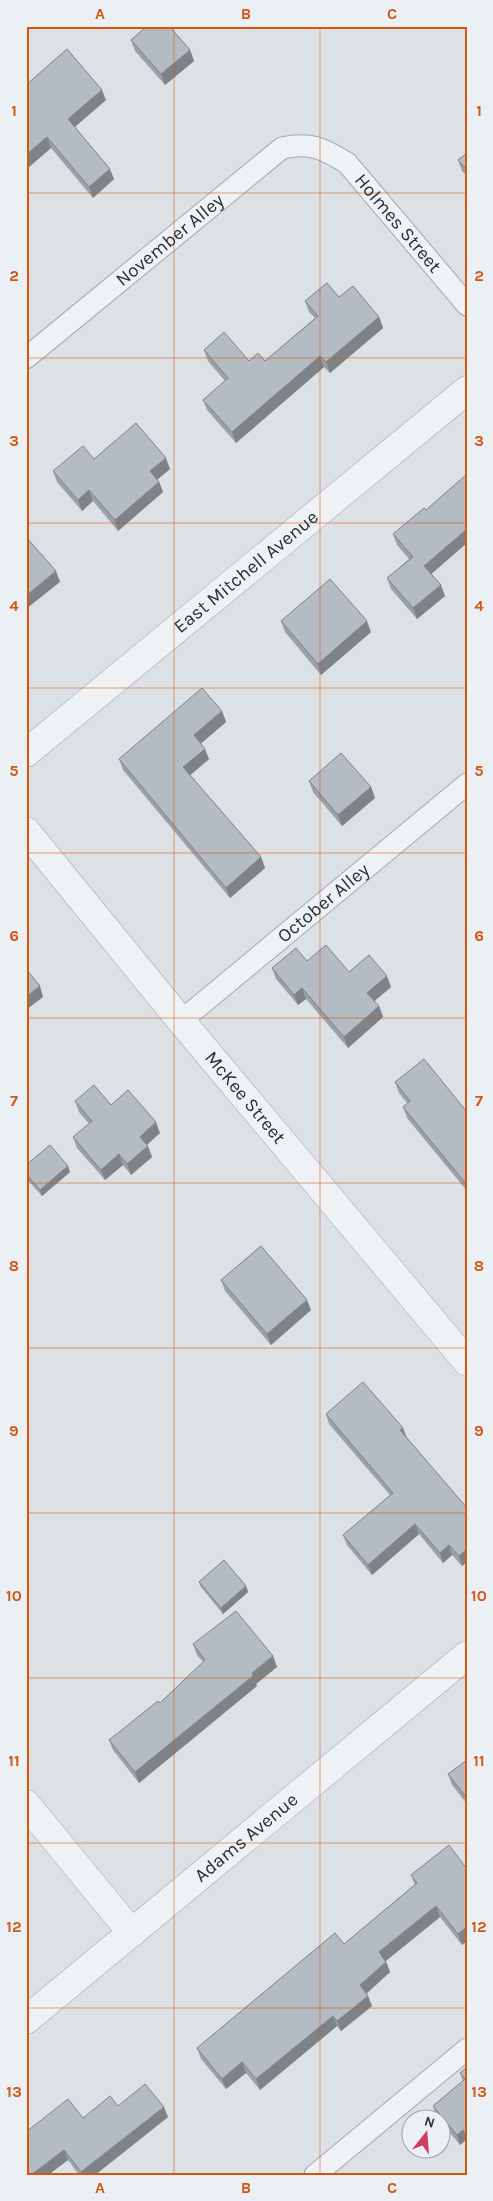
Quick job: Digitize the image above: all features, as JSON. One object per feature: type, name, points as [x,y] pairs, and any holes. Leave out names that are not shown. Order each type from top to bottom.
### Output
[{"type":"street","name":"East Mitchell Avenue","points":[[26,753],[467,390]]},
{"type":"street","name":"McKee Street","points":[[26,831],[181,1021],[467,1362]]},
{"type":"street","name":"Adams Avenue","points":[[26,2020],[467,1655]]},
{"type":"street","points":[[26,1804],[132,1933]]},
{"type":"lane","name":"November Alley","points":[[26,358],[282,148],[300,144],[322,148]]},
{"type":"lane","name":"Holmes Street","points":[[322,148],[346,163],[467,306]]},
{"type":"lane","name":"October Alley","points":[[181,1021],[467,784]]},
{"type":"lane","points":[[314,2175],[467,2049]]},
{"type":"building","points":[[147,26],[169,26],[190,50],[161,74],[131,40]]},
{"type":"building","points":[[67,49],[102,90],[68,119],[110,169],[89,187],[47,137],[26,155],[26,85]]},
{"type":"building","points":[[467,153],[467,170],[458,160]]},
{"type":"building","points":[[327,283],[339,297],[353,286],[379,317],[326,362],[320,356],[232,432],[203,400],[228,378],[204,350],[224,332],[249,361],[258,353],[265,361],[318,316],[305,301]]},
{"type":"building","points":[[136,423],[166,458],[150,471],[159,482],[115,520],[89,490],[78,500],[53,471],[83,446],[94,459]]},
{"type":"building","points":[[467,474],[467,529],[424,566],[441,585],[413,608],[387,578],[413,557],[393,534],[424,508],[426,510]]},
{"type":"building","points":[[26,537],[56,571],[26,596]]},
{"type":"building","points":[[330,579],[367,621],[318,664],[281,621]]},
{"type":"building","points":[[202,688],[222,711],[194,735],[205,749],[183,767],[261,857],[226,888],[119,759]]},
{"type":"building","points":[[341,753],[371,787],[338,815],[309,781]]},
{"type":"building","points":[[326,945],[349,972],[369,955],[387,976],[367,993],[379,1006],[344,1037],[302,988],[294,995],[272,968],[296,948],[307,961]]},
{"type":"building","points":[[26,969],[40,986],[26,997]]},
{"type":"building","points":[[424,1059],[467,1112],[467,1120],[465,1121],[467,1122],[467,1185],[403,1107],[410,1101],[395,1082]]},
{"type":"building","points":[[94,1085],[111,1105],[128,1090],[156,1122],[140,1137],[148,1146],[127,1164],[119,1154],[101,1170],[73,1137],[92,1121],[75,1101]]},
{"type":"building","points":[[50,1145],[68,1166],[40,1190],[26,1174],[26,1165]]},
{"type":"building","points":[[261,1246],[307,1300],[267,1334],[221,1280]]},
{"type":"building","points":[[363,1382],[403,1428],[400,1430],[467,1508],[467,1549],[459,1556],[449,1545],[440,1553],[415,1524],[368,1565],[343,1535],[393,1493],[326,1414]]},
{"type":"building","points":[[224,1560],[246,1586],[221,1608],[199,1582]]},
{"type":"building","points":[[236,1611],[273,1656],[252,1673],[253,1676],[135,1772],[109,1740],[158,1701],[160,1703],[205,1660],[193,1644]]},
{"type":"building","points":[[467,1760],[467,1798],[448,1774]]},
{"type":"building","points":[[449,1845],[467,1869],[467,1927],[458,1934],[436,1906],[379,1952],[386,1962],[360,1985],[368,1996],[337,2021],[333,2016],[256,2079],[242,2062],[222,2079],[197,2048],[335,1933],[344,1944],[417,1883],[411,1875]]},
{"type":"building","points":[[467,2067],[467,2134],[463,2130],[457,2135],[450,2127],[450,2108],[435,2108],[433,2106],[465,2079],[460,2073]]},
{"type":"building","points":[[145,2084],[164,2107],[81,2172],[64,2150],[31,2175],[26,2175],[26,2132],[68,2099],[83,2118],[110,2096],[118,2106]]}]
